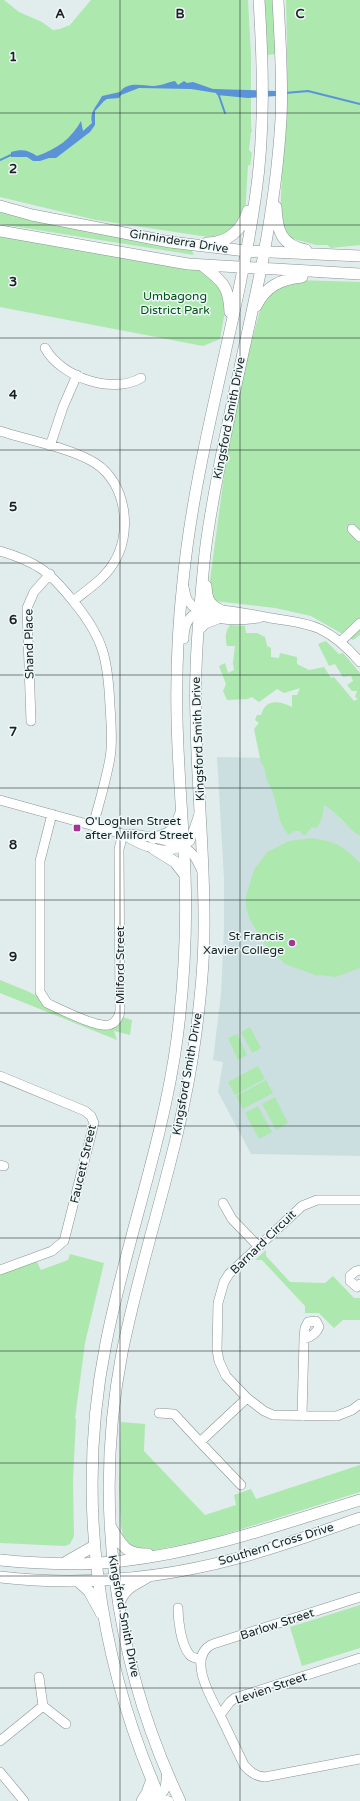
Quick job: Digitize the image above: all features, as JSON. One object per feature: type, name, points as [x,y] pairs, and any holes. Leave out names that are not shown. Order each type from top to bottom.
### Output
[{"type":"main road","name":"Kingsford Smith Drive","points":[[162,1800],[138,1745],[121,1691],[104,1617],[94,1546],[92,1467],[94,1421],[102,1363],[114,1306],[160,1123],[174,1057],[184,969],[185,876],[177,718],[178,653],[183,582],[194,503],[243,268],[256,189],[261,124],[262,76],[259,0]]},
{"type":"main road","name":"Kingsford Smith Drive","points":[[180,1801],[166,1772],[136,1683],[119,1603],[110,1526],[112,1432],[122,1355],[190,1074],[199,1012],[203,970],[204,928],[196,716],[199,612],[204,555],[212,503],[249,321],[261,270],[274,183],[281,123],[278,0]]},
{"type":"main road","points":[[274,183],[277,228],[285,239],[300,248],[342,256]]},
{"type":"main road","points":[[170,242],[212,243],[225,240],[238,230],[244,222],[256,189]]},
{"type":"main road","name":"Ginninderra Drive","points":[[0,206],[32,215],[170,242],[246,251],[360,256]]},
{"type":"main road","name":"Ginninderra Drive","points":[[0,231],[203,266],[360,274]]},
{"type":"main road","points":[[203,266],[222,282],[226,289],[229,300],[230,326]]},
{"type":"main road","points":[[249,321],[263,294],[275,283],[291,278],[333,273]]},
{"type":"main road","points":[[198,630],[205,623],[219,614],[207,599],[204,555]]},
{"type":"main road","points":[[181,810],[177,823],[172,831],[154,844],[175,862],[185,876]]},
{"type":"main road","name":"Southern Cross Drive","points":[[0,1560],[64,1564],[113,1562],[155,1556],[263,1530],[360,1500]]},
{"type":"main road","name":"Southern Cross Drive","points":[[0,1577],[80,1582],[154,1575],[238,1558],[360,1518]]},
{"type":"main road","points":[[110,1526],[125,1549],[134,1553],[145,1554],[192,1548]]},
{"type":"main road","points":[[64,1564],[94,1546]]},
{"type":"main road","points":[[119,1603],[127,1589],[154,1575]]},
{"type":"main road","points":[[80,1582],[89,1591],[96,1607],[104,1617]]},
{"type":"main road","points":[[143,1801],[152,1779]]},
{"type":"street","points":[[45,348],[54,361],[77,375],[91,380],[116,385],[134,382],[141,378]]},
{"type":"street","points":[[50,446],[63,407],[77,375]]},
{"type":"street","points":[[0,432],[50,446],[87,459],[102,469],[117,489],[124,514],[122,544],[113,565],[106,574],[73,601]]},
{"type":"street","points":[[352,529],[360,537]]},
{"type":"street","points":[[0,551],[27,560],[50,574],[88,619],[97,634],[106,661],[109,679],[111,746],[107,770],[92,826]]},
{"type":"street","name":"Shand Place","points":[[31,721],[27,608],[34,592],[50,574]]},
{"type":"street","points":[[183,582],[188,601],[199,612],[219,614],[250,614],[307,624],[321,630],[340,642],[360,662]]},
{"type":"street","points":[[178,653],[184,641],[184,627],[189,619],[199,612]]},
{"type":"street","points":[[340,642],[360,623]]},
{"type":"street","points":[[0,800],[123,834],[131,840],[154,844],[166,851],[184,847],[190,841],[200,812]]},
{"type":"street","name":"Milford Street","points":[[52,814],[40,861],[40,992],[47,1003],[104,1026],[113,1023],[119,1016],[120,1011],[119,849],[123,834]]},
{"type":"street","points":[[184,847],[195,857],[203,873]]},
{"type":"street","name":"Faucett Street","points":[[0,1076],[85,1111],[91,1116],[94,1123],[64,1241],[52,1251],[0,1270]]},
{"type":"street","name":"Barnard Circuit","points":[[360,1200],[317,1200],[302,1206],[229,1274],[220,1292],[218,1303],[217,1350],[219,1361],[226,1376],[247,1398],[264,1411],[273,1414],[302,1416],[337,1416],[352,1410],[360,1404]]},
{"type":"street","points":[[223,1203],[232,1219],[258,1246]]},
{"type":"street","points":[[360,1270],[356,1271],[350,1276],[350,1281],[357,1287],[360,1284]]},
{"type":"street","points":[[302,1416],[304,1339]]},
{"type":"street","points":[[200,1442],[247,1398]]},
{"type":"street","points":[[159,1413],[174,1414],[241,1485]]},
{"type":"street","name":"Barlow Street","points":[[200,1659],[205,1650],[210,1646],[360,1596]]},
{"type":"street","points":[[178,1608],[178,1624],[187,1652],[193,1658],[200,1659],[201,1668],[209,1695],[244,1765],[249,1771],[258,1776],[265,1777],[360,1759]]},
{"type":"street","name":"Levien Street","points":[[220,1716],[230,1702],[235,1698],[360,1658]]},
{"type":"street","points":[[39,1677],[43,1706],[66,1724]]},
{"type":"street","points":[[0,1741],[43,1706]]},
{"type":"street","points":[[0,1772],[24,1801]]},
{"type":"street","points":[[143,1801],[162,1800],[165,1789],[166,1772]]},
{"type":"street","points":[[0,1788],[8,1782]]},
{"type":"shaded area","name":"St Francis Xavier College","points":[[217,757],[311,759],[332,808],[341,820],[360,836],[360,1156],[251,1154],[218,1092],[223,1062],[213,1060],[221,994],[224,928],[224,879]]},
{"type":"green space","points":[[0,0],[4,0],[19,12],[42,22],[53,30],[70,25],[91,0],[248,0],[251,56],[252,132],[249,150],[252,153],[250,166],[248,165],[245,216],[226,235],[208,237],[96,220],[0,197]]},
{"type":"green space","points":[[263,0],[273,0],[277,54],[266,55]]},
{"type":"green space","points":[[286,0],[360,0],[360,245],[331,248],[327,245],[316,245],[290,238],[280,222],[287,46]]},
{"type":"green space","points":[[0,211],[191,249],[194,255],[0,224]]},
{"type":"green space","name":"Umbagong District Park","points":[[0,234],[185,267],[205,272],[223,291],[225,311],[220,339],[203,346],[0,307]]},
{"type":"green space","points":[[295,280],[360,282],[360,635],[353,640],[311,616],[275,608],[215,601],[209,588],[226,460],[247,358],[262,303],[265,296]]},
{"type":"green space","points":[[230,625],[245,626],[246,633],[257,633],[265,637],[267,646],[271,648],[271,657],[279,658],[280,653],[297,657],[297,664],[309,670],[324,667],[331,678],[334,677],[354,701],[358,699],[355,697],[357,691],[352,691],[347,685],[353,681],[351,676],[343,677],[335,664],[329,666],[318,644],[326,641],[339,654],[343,653],[360,673],[360,836],[334,812],[324,805],[322,818],[317,828],[312,827],[304,836],[300,831],[294,831],[289,835],[285,831],[267,780],[264,767],[261,763],[254,729],[259,723],[255,720],[257,715],[261,715],[266,706],[270,703],[278,702],[292,707],[292,695],[297,695],[300,688],[284,693],[277,689],[259,702],[252,697],[247,699],[227,700],[223,691],[226,684],[219,666],[225,663],[228,673],[234,670],[233,663],[235,646],[227,646],[226,640],[226,633]]},
{"type":"green space","points":[[312,838],[339,845],[360,863],[360,968],[336,977],[318,976],[285,964],[265,944],[250,920],[246,907],[246,896],[254,870],[267,852],[289,841]]},
{"type":"green space","points":[[0,980],[27,991],[97,1025],[122,1017],[132,1020],[130,1035],[114,1031],[117,1040],[0,993]]},
{"type":"green space","points":[[250,1027],[261,1048],[252,1053],[241,1032]]},
{"type":"green space","points":[[237,1034],[247,1055],[238,1060],[228,1038]]},
{"type":"green space","points":[[258,1066],[265,1079],[235,1095],[228,1082]]},
{"type":"green space","points":[[266,1080],[273,1093],[243,1109],[236,1096]]},
{"type":"green space","points":[[275,1097],[288,1123],[276,1130],[262,1104]]},
{"type":"green space","points":[[258,1106],[272,1132],[259,1139],[245,1113]]},
{"type":"green space","points":[[266,1250],[266,1256],[290,1282],[325,1283],[333,1276],[354,1298],[360,1298],[360,1320],[343,1320],[334,1328],[319,1313],[305,1313],[305,1306],[262,1260],[255,1260]]},
{"type":"green space","points":[[70,1254],[104,1263],[85,1343],[75,1418],[73,1479],[74,1536],[70,1544],[65,1546],[0,1543],[0,1273],[36,1260],[41,1270],[68,1260]]},
{"type":"green space","points":[[121,1422],[145,1424],[144,1451],[205,1515],[236,1505],[234,1495],[251,1489],[256,1499],[360,1465],[360,1492],[210,1539],[155,1550],[133,1548],[123,1536],[121,1526],[119,1489]]},
{"type":"green space","points":[[360,1605],[360,1648],[302,1666],[290,1627]]},
{"type":"water","points":[[175,81],[178,85],[184,81],[187,83],[193,82],[213,89],[276,91],[276,96],[248,98],[217,95],[216,93],[191,89],[139,88],[121,95],[119,98],[107,99],[104,101],[95,111],[95,125],[90,132],[56,158],[33,161],[27,157],[11,157],[11,152],[15,151],[22,150],[31,152],[37,156],[57,147],[73,133],[81,121],[83,131],[92,123],[91,119],[94,109],[102,96],[120,92],[127,86],[131,85],[156,86]]},
{"type":"waterway","points":[[285,93],[308,91],[360,104]]},
{"type":"waterway","points":[[218,93],[225,113]]},
{"type":"waterway","points":[[0,160],[13,154]]},
{"type":"place","name":"O'Loghlen Street after Milford Street","points":[[77,828]]},
{"type":"place","name":"St Francis Xavier College","points":[[292,943]]}]
